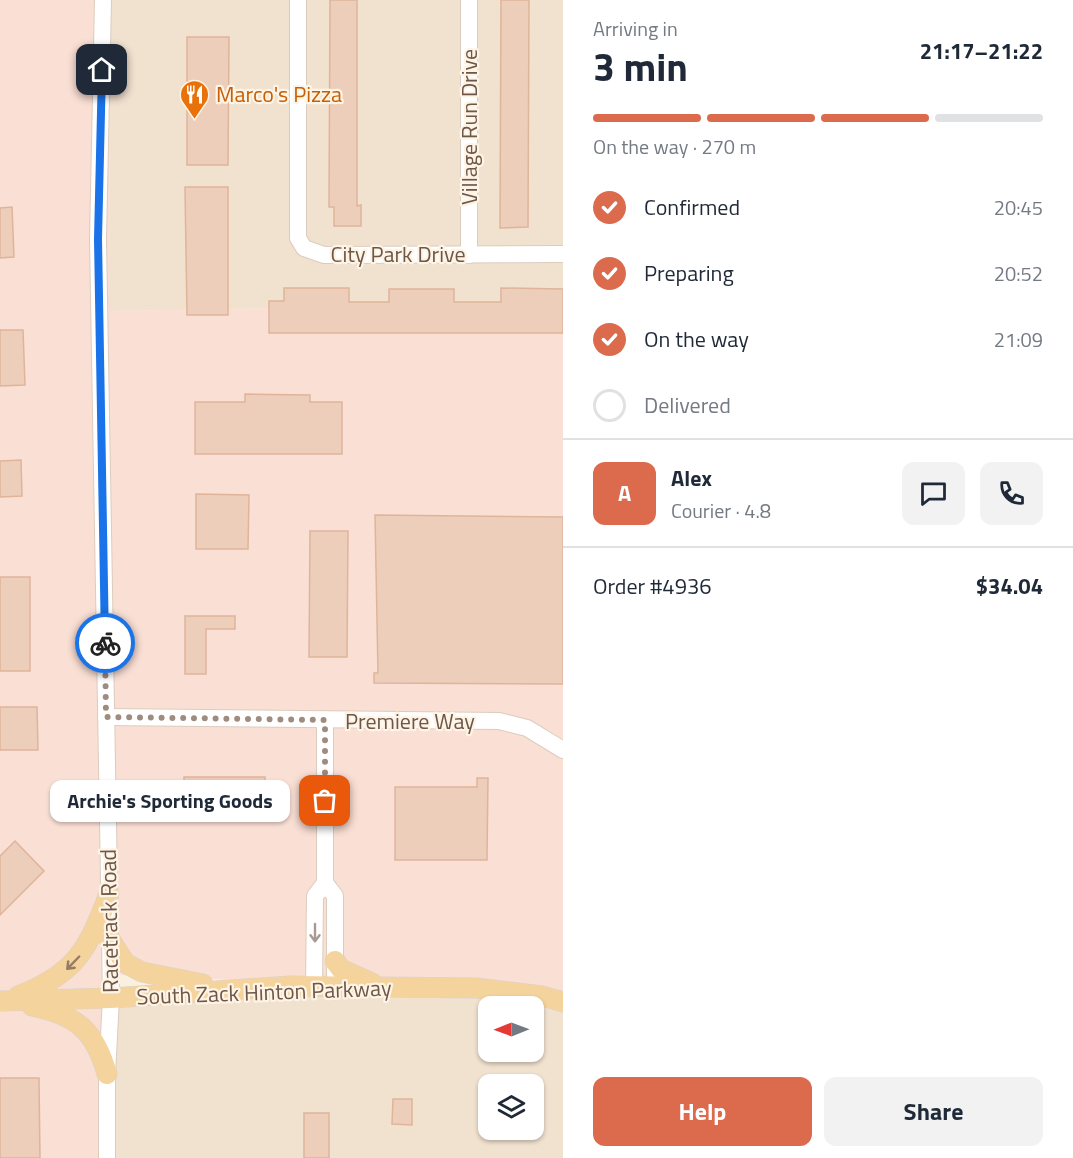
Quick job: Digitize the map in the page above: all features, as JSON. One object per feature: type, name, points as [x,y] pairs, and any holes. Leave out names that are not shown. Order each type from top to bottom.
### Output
[{"type":"main road","points":[[3,1001],[38,989],[76,961],[97,925],[109,894]]},
{"type":"main road","points":[[109,938],[124,963],[142,972],[238,990]]},
{"type":"main road","points":[[335,961],[341,969],[358,979],[387,987]]},
{"type":"main road","name":"South Zack Hinton Parkway","points":[[3,1001],[111,998],[238,990],[387,987],[476,988],[542,996],[563,1002]]},
{"type":"main road","points":[[3,1001],[53,1011],[76,1020],[102,1054],[106,1074]]},
{"type":"street","name":"Racetrack Road","points":[[103,0],[98,239],[111,998],[106,1074],[107,1158]]},
{"type":"street","name":"City Park Drive","points":[[298,0],[298,238],[304,248],[324,255],[563,254]]},
{"type":"street","name":"Village Run Drive","points":[[469,0],[469,255]]},
{"type":"street","name":"Premiere Way","points":[[106,717],[499,721],[527,728],[563,750]]},
{"type":"street","points":[[325,720],[325,883],[335,896],[335,988]]},
{"type":"street","points":[[314,988],[315,896],[325,883]]},
{"type":"shaded area","points":[[0,0],[110,0],[109,311],[563,303],[563,995],[105,974],[104,1158],[0,1158]]},
{"type":"shaded area","points":[[110,0],[563,0],[563,303],[109,311]]},
{"type":"shaded area","points":[[350,983],[488,996],[478,996],[478,1062],[544,1062],[544,1001],[563,1003],[563,1158],[104,1158],[105,1008]]},
{"type":"building","points":[[330,0],[357,0],[357,206],[361,205],[361,226],[334,226],[334,207],[329,207]]},
{"type":"building","points":[[501,0],[529,0],[528,227],[500,228]]},
{"type":"building","points":[[187,37],[229,37],[228,165],[187,165]]},
{"type":"building","points":[[185,187],[228,187],[228,315],[187,315]]},
{"type":"building","points":[[12,207],[14,257],[0,258],[0,208]]},
{"type":"building","points":[[284,288],[349,288],[349,302],[389,302],[389,289],[454,289],[454,302],[501,302],[501,288],[563,289],[563,333],[269,333],[269,301],[284,301]]},
{"type":"building","points":[[0,330],[23,330],[25,385],[0,386]]},
{"type":"building","points":[[245,394],[310,395],[310,402],[342,402],[342,454],[195,454],[195,402],[245,402]]},
{"type":"building","points":[[21,460],[22,496],[0,497],[0,461]]},
{"type":"building","points":[[196,494],[249,495],[248,549],[196,549]]},
{"type":"building","points":[[375,515],[563,517],[563,684],[374,683],[374,673],[378,673]]},
{"type":"building","points":[[310,531],[348,531],[347,657],[309,657]]},
{"type":"building","points":[[0,577],[30,577],[30,671],[0,671]]},
{"type":"building","points":[[185,616],[235,616],[235,629],[206,629],[206,674],[185,674]]},
{"type":"building","points":[[0,707],[37,707],[38,750],[0,750]]},
{"type":"building","points":[[184,777],[265,777],[265,817],[184,816]]},
{"type":"building","points":[[477,778],[488,778],[487,860],[395,860],[395,787],[477,787]]},
{"type":"building","points":[[15,841],[44,871],[0,915],[0,856]]},
{"type":"building","points":[[0,1078],[39,1078],[40,1158],[0,1158]]},
{"type":"building","points":[[393,1099],[412,1099],[412,1125],[392,1124]]},
{"type":"building","points":[[304,1113],[329,1113],[329,1158],[304,1158]]},
{"type":"way so far","points":[[105,643],[106,717],[325,720],[325,801]]},
{"type":"place","name":"Marco's Pizza","points":[[195,120]]},
{"type":"place","name":"Archie's Sporting Goods","points":[[325,801]]},
{"type":"route","points":[[102,70],[98,239],[105,643]]}]
